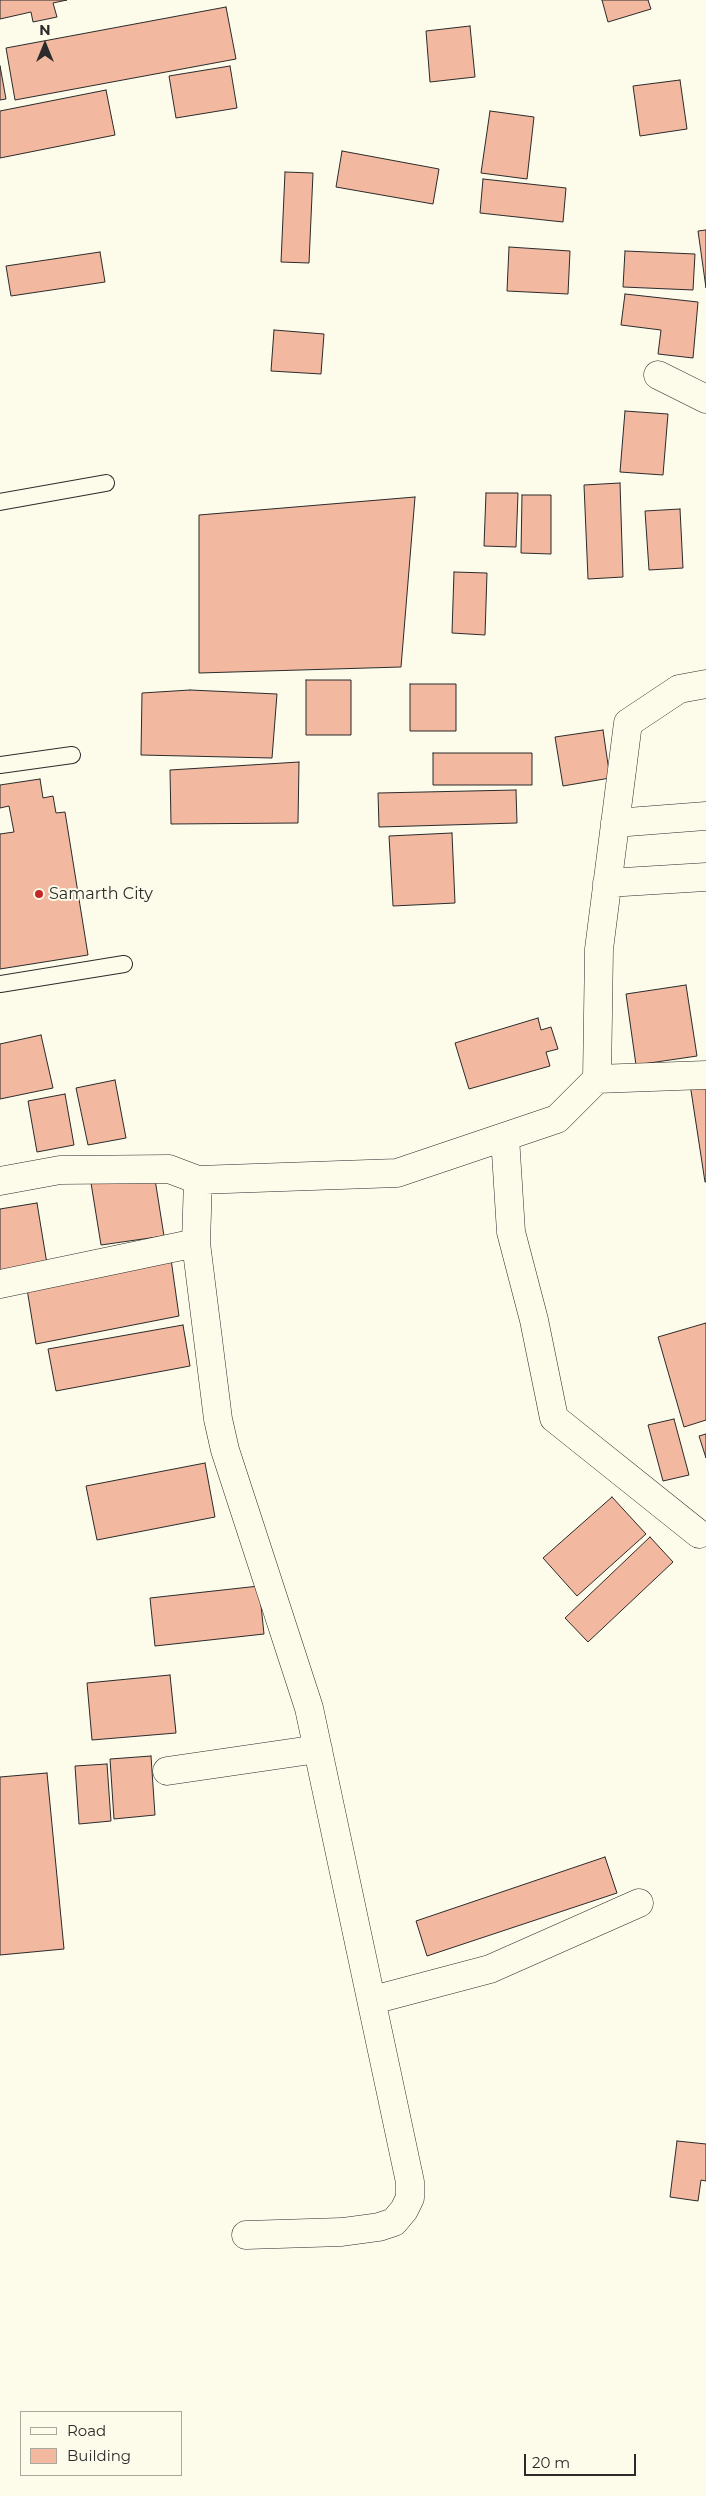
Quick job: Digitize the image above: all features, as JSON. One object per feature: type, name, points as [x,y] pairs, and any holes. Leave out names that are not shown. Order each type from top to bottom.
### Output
[{"type":"street","points":[[658,375],[706,399]]},
{"type":"street","points":[[597,1080],[599,949],[628,723],[679,689],[706,684]]},
{"type":"street","points":[[615,822],[706,816]]},
{"type":"street","points":[[607,883],[706,877]]},
{"type":"street","points":[[0,1182],[60,1170],[100,1169],[168,1169],[198,1180],[396,1173],[557,1119],[597,1080],[706,1075]]},
{"type":"street","points":[[505,1137],[510,1232],[534,1320],[554,1418],[699,1534]]},
{"type":"street","points":[[198,1180],[196,1243],[218,1419],[225,1450],[309,1708],[373,2000],[410,2182],[410,2198],[404,2210],[394,2222],[362,2230],[246,2235]]},
{"type":"street","points":[[0,1284],[196,1243]]},
{"type":"street","points":[[167,1771],[318,1749]]},
{"type":"street","points":[[373,2000],[490,1969],[639,1902]]},
{"type":"lane","points":[[0,502],[106,484]]},
{"type":"lane","points":[[0,765],[72,755]]},
{"type":"lane","points":[[0,984],[124,964]]},
{"type":"building","points":[[0,0],[67,0],[53,3],[57,17],[33,22],[31,12],[0,19]]},
{"type":"building","points":[[602,0],[648,0],[651,9],[608,22]]},
{"type":"building","points":[[226,7],[236,59],[15,100],[6,48]]},
{"type":"building","points":[[470,26],[475,77],[430,82],[426,31]]},
{"type":"building","points":[[0,66],[6,99],[0,100]]},
{"type":"building","points":[[230,66],[237,108],[176,118],[169,76]]},
{"type":"building","points":[[680,80],[687,129],[640,136],[633,86]]},
{"type":"building","points":[[106,90],[115,135],[0,158],[0,111]]},
{"type":"building","points":[[490,111],[534,117],[527,179],[481,173]]},
{"type":"building","points":[[342,151],[439,169],[433,204],[336,187]]},
{"type":"building","points":[[285,172],[313,173],[309,263],[281,262]]},
{"type":"building","points":[[483,179],[566,188],[563,222],[480,213]]},
{"type":"building","points":[[706,230],[706,288],[698,231]]},
{"type":"building","points":[[509,247],[570,251],[568,294],[507,291]]},
{"type":"building","points":[[625,251],[695,254],[693,290],[623,287]]},
{"type":"building","points":[[100,252],[105,282],[11,296],[6,266]]},
{"type":"building","points":[[625,294],[698,302],[693,358],[658,354],[661,330],[621,325]]},
{"type":"building","points":[[274,330],[324,334],[321,374],[271,371]]},
{"type":"building","points":[[625,411],[668,414],[663,475],[620,472]]},
{"type":"building","points":[[620,483],[623,577],[588,579],[584,485]]},
{"type":"building","points":[[486,493],[518,493],[516,547],[484,546]]},
{"type":"building","points":[[522,495],[551,495],[551,554],[521,553]]},
{"type":"building","points":[[415,497],[401,667],[199,673],[199,515]]},
{"type":"building","points":[[680,509],[683,568],[649,570],[645,511]]},
{"type":"building","points":[[454,572],[487,573],[485,635],[452,633]]},
{"type":"building","points":[[306,680],[351,680],[351,735],[306,735]]},
{"type":"building","points":[[410,684],[456,684],[456,731],[410,731]]},
{"type":"building","points":[[190,690],[277,694],[272,758],[141,755],[142,693]]},
{"type":"building","points":[[603,730],[610,778],[563,786],[555,737]]},
{"type":"building","points":[[433,753],[532,753],[532,785],[433,785]]},
{"type":"building","points":[[299,762],[298,823],[171,824],[170,770]]},
{"type":"building","name":"Samarth City","points":[[40,779],[43,798],[53,796],[56,813],[65,812],[88,955],[0,969],[0,834],[14,832],[9,806],[0,808],[0,785]]},
{"type":"building","points":[[516,790],[517,823],[379,827],[378,793]]},
{"type":"building","points":[[452,833],[455,903],[393,906],[389,836]]},
{"type":"building","points":[[686,985],[697,1056],[636,1065],[626,994]]},
{"type":"building","points":[[538,1018],[541,1030],[551,1027],[558,1049],[546,1052],[550,1066],[469,1089],[455,1043]]},
{"type":"building","points":[[41,1035],[53,1088],[0,1099],[0,1044]]},
{"type":"building","points":[[115,1080],[126,1138],[88,1145],[76,1088]]},
{"type":"building","points":[[706,1081],[706,1182],[705,1182],[690,1084]]},
{"type":"building","points":[[65,1094],[74,1145],[37,1152],[28,1101]]},
{"type":"building","points":[[154,1173],[164,1236],[101,1245],[91,1183]]},
{"type":"building","points":[[37,1203],[47,1264],[0,1271],[0,1209]]},
{"type":"building","points":[[171,1259],[179,1316],[36,1344],[27,1289]]},
{"type":"building","points":[[706,1323],[706,1420],[684,1427],[658,1337]]},
{"type":"building","points":[[183,1325],[190,1366],[56,1391],[48,1349]]},
{"type":"building","points":[[674,1419],[689,1475],[663,1481],[648,1425]]},
{"type":"building","points":[[706,1434],[706,1458],[699,1436]]},
{"type":"building","points":[[205,1463],[215,1517],[97,1540],[86,1486]]},
{"type":"building","points":[[612,1497],[646,1534],[577,1596],[543,1558]]},
{"type":"building","points":[[650,1537],[673,1562],[588,1642],[565,1618]]},
{"type":"building","points":[[259,1586],[264,1634],[155,1646],[150,1598]]},
{"type":"building","points":[[170,1675],[176,1733],[92,1740],[87,1683]]},
{"type":"building","points":[[151,1756],[155,1815],[114,1819],[110,1759]]},
{"type":"building","points":[[107,1764],[111,1821],[79,1824],[75,1766]]},
{"type":"building","points":[[47,1773],[64,1949],[0,1955],[0,1777]]},
{"type":"building","points":[[605,1857],[617,1893],[427,1956],[416,1921]]},
{"type":"building","points":[[677,2141],[706,2144],[706,2181],[701,2180],[698,2201],[670,2197]]},
{"type":"place","name":"Samarth City","points":[[39,894]]}]
